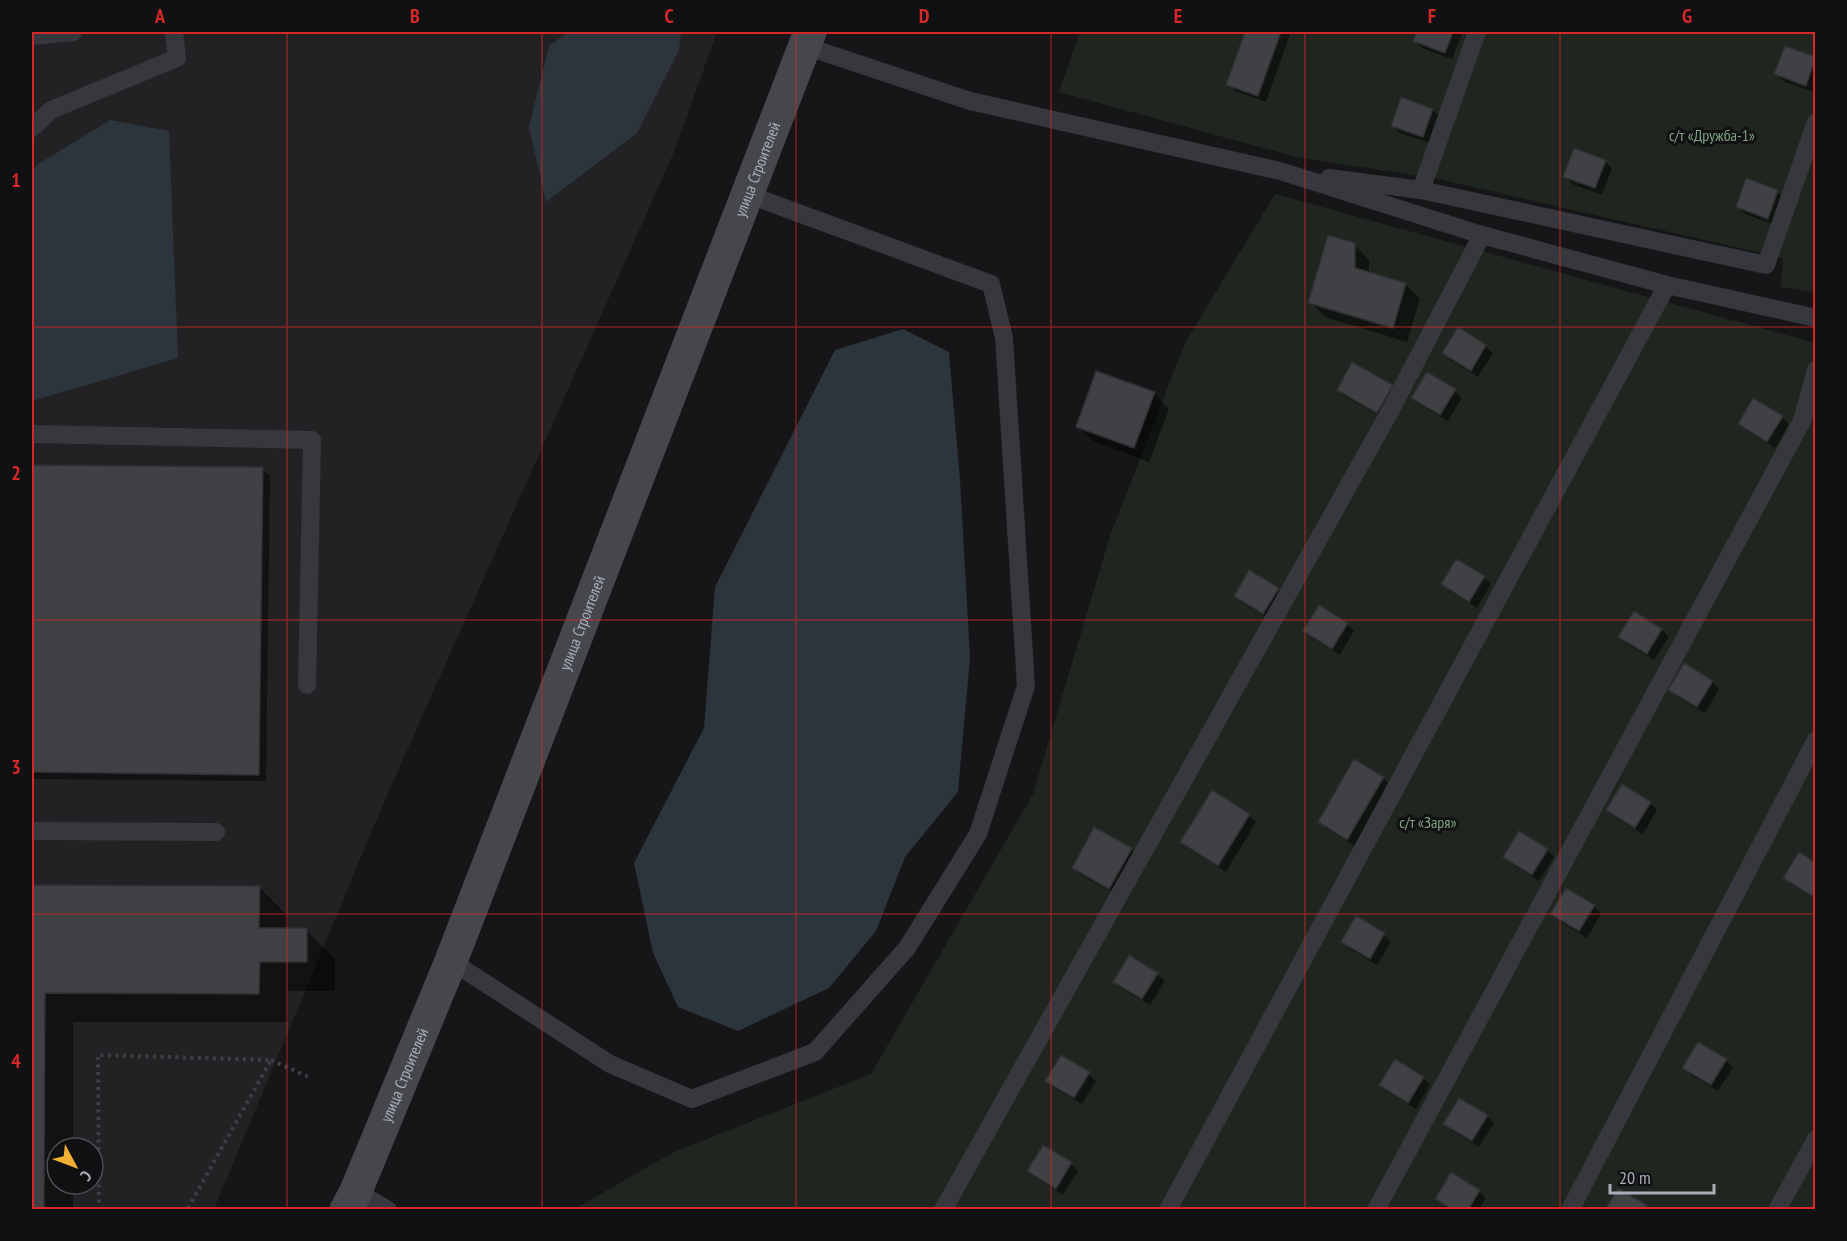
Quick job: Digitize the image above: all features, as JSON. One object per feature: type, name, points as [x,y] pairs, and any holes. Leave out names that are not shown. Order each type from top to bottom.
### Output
[{"type":"main road","name":"улица Строителей","points":[[351,1200],[451,961],[808,39]]},
{"type":"lane","points":[[32,36],[73,32]]},
{"type":"lane","points":[[32,128],[51,110],[177,58],[174,32]]},
{"type":"lane","points":[[1421,190],[1477,32]]},
{"type":"lane","points":[[808,39],[970,100],[1280,171],[1482,236],[1667,285],[1815,318]]},
{"type":"lane","points":[[1280,171],[1421,190],[1766,265],[1815,122]]},
{"type":"lane","points":[[451,961],[610,1064],[692,1099],[815,1052],[907,948],[978,834],[1026,686],[1004,338],[991,284],[747,194]]},
{"type":"lane","points":[[943,1209],[1388,415],[1482,236]]},
{"type":"lane","points":[[1168,1209],[1667,285]]},
{"type":"lane","points":[[1376,1209],[1802,421],[1815,370]]},
{"type":"lane","points":[[32,434],[312,440],[307,685]]},
{"type":"lane","points":[[1570,1209],[1815,740]]},
{"type":"lane","points":[[32,831],[216,832]]},
{"type":"lane","points":[[1777,1209],[1815,1139]]},
{"type":"lane","points":[[351,1200],[388,1209]]},
{"type":"path","points":[[99,1209],[98,1055],[271,1060],[309,1077]]},
{"type":"path","points":[[187,1209],[271,1060]]},
{"type":"shaded area","points":[[32,32],[717,32],[674,152],[384,802],[214,1209],[32,1209]]},
{"type":"shaded area","points":[[568,32],[681,32],[679,50],[637,133],[546,202],[529,127],[549,46]]},
{"type":"shaded area","points":[[110,120],[169,131],[178,358],[32,401],[32,171],[37,165]]},
{"type":"shaded area","points":[[903,329],[949,352],[960,480],[970,657],[958,792],[905,857],[876,931],[829,988],[738,1031],[678,1007],[653,953],[634,863],[704,728],[715,587],[835,350]]},
{"type":"green space","name":"с/т «Дружба-1»","points":[[1080,32],[1815,32],[1815,292],[1781,287],[1783,258],[1438,179],[1296,157],[1059,92]]},
{"type":"green space","name":"с/т «Заря»","points":[[1275,194],[1815,343],[1815,1209],[573,1210],[672,1153],[871,1074],[1033,794],[1110,536],[1185,343]]},
{"type":"building","points":[[1245,32],[1281,32],[1258,96],[1226,85]]},
{"type":"building","points":[[1417,32],[1453,32],[1445,53],[1413,41]]},
{"type":"building","points":[[1785,46],[1816,57],[1806,86],[1774,74]]},
{"type":"building","points":[[1401,97],[1433,109],[1423,137],[1391,126]]},
{"type":"building","points":[[1574,148],[1606,160],[1595,188],[1563,177]]},
{"type":"building","points":[[1746,178],[1778,190],[1768,219],[1736,207]]},
{"type":"building","points":[[1328,235],[1355,243],[1355,268],[1406,283],[1393,328],[1308,303]]},
{"type":"building","points":[[1458,327],[1486,345],[1471,371],[1442,353]]},
{"type":"building","points":[[1352,362],[1393,385],[1377,413],[1337,390]]},
{"type":"building","points":[[1096,371],[1155,392],[1134,448],[1076,427]]},
{"type":"building","points":[[1427,372],[1456,389],[1440,415],[1411,398]]},
{"type":"building","points":[[1753,398],[1783,416],[1767,442],[1738,424]]},
{"type":"building","points":[[32,465],[263,467],[259,775],[32,772]]},
{"type":"building","points":[[1456,559],[1485,576],[1469,602],[1441,584]]},
{"type":"building","points":[[1249,570],[1279,588],[1263,614],[1234,596]]},
{"type":"building","points":[[1319,605],[1348,623],[1332,649],[1303,631]]},
{"type":"building","points":[[1634,611],[1662,629],[1647,654],[1618,637]]},
{"type":"building","points":[[1684,663],[1713,681],[1697,707],[1668,690]]},
{"type":"building","points":[[1354,759],[1384,777],[1347,840],[1318,822]]},
{"type":"building","points":[[1622,784],[1651,802],[1635,828],[1606,810]]},
{"type":"building","points":[[1212,790],[1250,814],[1218,866],[1180,842]]},
{"type":"building","points":[[1094,827],[1132,848],[1109,889],[1072,868]]},
{"type":"building","points":[[1519,831],[1548,849],[1532,875],[1503,857]]},
{"type":"building","points":[[1799,852],[1816,863],[1816,890],[1812,896],[1783,878]]},
{"type":"building","points":[[32,885],[260,886],[259,928],[307,928],[307,962],[260,962],[259,994],[45,993],[44,1210],[32,1210]]},
{"type":"building","points":[[1566,888],[1595,905],[1579,931],[1550,914]]},
{"type":"building","points":[[1356,916],[1385,933],[1370,959],[1341,942]]},
{"type":"building","points":[[1129,955],[1158,973],[1142,999],[1113,982]]},
{"type":"building","points":[[1698,1042],[1727,1059],[1711,1085],[1682,1068]]},
{"type":"building","points":[[1061,1055],[1090,1072],[1074,1098],[1045,1081]]},
{"type":"building","points":[[1395,1059],[1424,1077],[1408,1103],[1379,1085]]},
{"type":"building","points":[[1459,1098],[1488,1115],[1472,1141],[1443,1124]]},
{"type":"building","points":[[1043,1145],[1072,1162],[1056,1189],[1027,1171]]},
{"type":"building","points":[[1451,1172],[1480,1190],[1468,1210],[1453,1210],[1435,1199]]},
{"type":"building","points":[[1618,1188],[1647,1205],[1644,1210],[1605,1210]]}]
